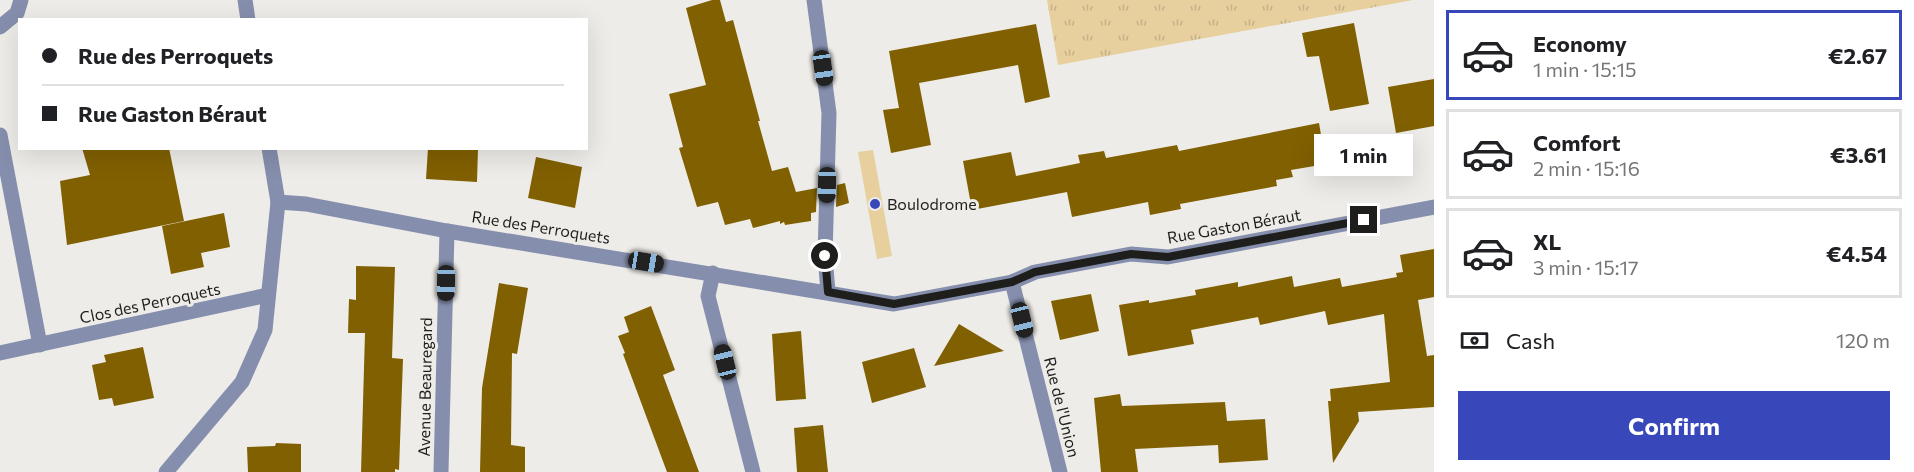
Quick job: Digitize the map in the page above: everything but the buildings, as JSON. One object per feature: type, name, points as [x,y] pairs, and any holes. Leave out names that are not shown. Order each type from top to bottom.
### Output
[{"type":"street","points":[[0,27],[17,13],[21,0]]},
{"type":"street","points":[[245,0],[248,18]]},
{"type":"street","points":[[814,0],[829,113],[825,256],[828,292]]},
{"type":"street","points":[[0,135],[40,345]]},
{"type":"street","points":[[166,472],[242,382],[265,330],[278,202],[269,150]]},
{"type":"street","name":"Rue des Perroquets","points":[[278,202],[306,204],[447,231],[828,292]]},
{"type":"street","name":"Rue Gaston Béraut","points":[[828,292],[894,304],[1012,282],[1035,272],[1131,254],[1168,257],[1434,207]]},
{"type":"street","name":"Avenue Beauregard","points":[[441,472],[447,231]]},
{"type":"street","points":[[713,273],[708,296],[753,472]]},
{"type":"street","name":"Rue de l'Union","points":[[1012,282],[1060,472]]},
{"type":"street","name":"Clos des Perroquets","points":[[0,353],[268,295]]},
{"type":"green space","points":[[1047,0],[1413,0],[1058,65]]},
{"type":"green space","name":"Boulodrome","points":[[873,150],[892,256],[877,259],[858,152]]},
{"type":"place","name":"Boulodrome","points":[[875,204]]},
{"type":"route","points":[[825,256],[828,292],[894,304],[1012,282],[1035,272],[1131,254],[1168,257],[1364,220]]}]
